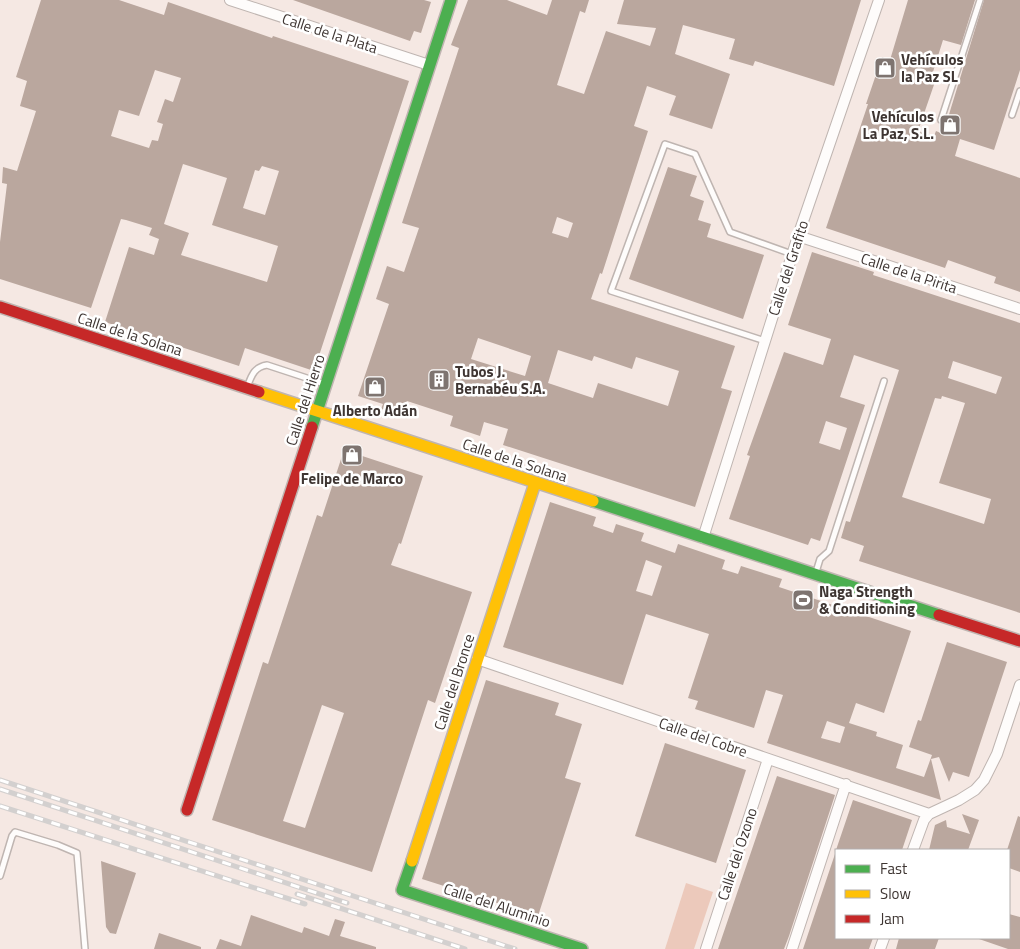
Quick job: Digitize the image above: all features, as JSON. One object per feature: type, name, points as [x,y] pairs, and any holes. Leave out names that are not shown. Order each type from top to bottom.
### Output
[{"type":"street","name":"Calle de la Plata","points":[[230,0],[429,65]]},
{"type":"street","name":"Calle del Hierro","points":[[186,810],[451,0]]},
{"type":"street","name":"Calle del Grafito","points":[[703,538],[792,254],[878,0]]},
{"type":"street","name":"Calle de la Pirita","points":[[798,236],[1020,309]]},
{"type":"street","name":"Calle de la Solana","points":[[0,307],[1020,641]]},
{"type":"street","name":"Calle del Bronce","points":[[402,890],[535,483]]},
{"type":"street","name":"Calle del Cobre","points":[[477,659],[929,814]]},
{"type":"street","points":[[913,849],[924,820],[929,814],[959,800],[984,780],[997,754],[1019,690]]},
{"type":"street","name":"Calle del Ozono","points":[[706,949],[768,759]]},
{"type":"street","points":[[792,949],[846,784]]},
{"type":"street","name":"Calle del Aluminio","points":[[402,890],[582,949]]},
{"type":"lane","points":[[941,120],[980,0]]},
{"type":"lane","points":[[1012,115],[1020,91]]},
{"type":"lane","points":[[765,341],[612,291],[665,144],[696,154],[730,232],[792,254]]},
{"type":"lane","points":[[247,389],[254,372],[259,366],[267,365],[326,384]]},
{"type":"lane","points":[[815,574],[820,559],[829,551],[884,381]]},
{"type":"lane","points":[[0,876],[12,836],[15,832],[65,847],[77,853],[85,949]]},
{"type":"shaded area","points":[[686,883],[713,892],[694,949],[665,949]]},
{"type":"building","points":[[41,0],[119,0],[164,15],[168,2],[272,38],[273,36],[409,81],[314,371],[245,348],[239,366],[105,322],[129,247],[154,255],[159,239],[149,235],[152,228],[126,220],[121,219],[91,308],[0,279],[0,242],[7,184],[2,183],[3,167],[17,171],[36,111],[20,106],[27,81],[16,77]],"holes":[[[155,70],[181,78],[173,102],[165,99],[157,122],[163,124],[158,141],[152,140],[149,148],[111,136],[119,110],[139,116]],[[183,164],[227,178],[212,225],[278,246],[267,282],[181,255],[189,233],[164,224]],[[262,166],[279,171],[265,215],[243,208],[255,170],[259,171]]]},
{"type":"building","points":[[293,0],[424,0],[431,2],[421,33],[414,31],[410,41]]},
{"type":"building","points":[[468,0],[507,0],[547,15],[552,0],[589,0],[585,13],[580,11],[557,85],[584,94],[606,31],[650,46],[656,28],[617,24],[624,0],[861,0],[834,86],[755,61],[753,66],[729,59],[735,39],[683,25],[675,54],[730,74],[712,129],[669,115],[676,96],[647,86],[634,126],[648,131],[602,274],[600,273],[591,299],[735,346],[721,388],[732,391],[695,507],[503,445],[508,429],[484,422],[480,436],[450,426],[453,416],[407,401],[402,416],[381,409],[383,404],[358,396],[389,304],[376,299],[387,266],[404,272],[419,228],[402,223],[459,48],[451,45]],"holes":[[[557,217],[573,223],[568,238],[552,233]],[[478,338],[531,356],[525,376],[471,359]],[[558,350],[592,361],[594,356],[632,369],[636,357],[679,371],[668,406],[598,383],[593,398],[548,383]]]},
{"type":"building","points":[[908,0],[975,0],[961,45],[943,40],[932,75],[937,76],[918,131],[934,136],[936,131],[943,134],[984,0],[1020,0],[1020,70],[994,150],[960,139],[955,156],[1020,178],[1020,292],[994,283],[996,277],[948,260],[945,268],[826,228],[882,57],[890,60]]},
{"type":"building","points":[[668,167],[697,176],[690,196],[704,201],[698,220],[711,224],[707,237],[764,255],[743,319],[629,279]]},
{"type":"building","points":[[812,252],[874,272],[873,275],[1020,323],[1020,613],[859,561],[864,546],[841,538],[846,521],[850,522],[899,370],[854,355],[840,397],[865,405],[820,541],[811,538],[808,545],[729,519],[750,456],[747,455],[784,352],[823,365],[831,339],[788,325]],"holes":[[[953,361],[1002,377],[996,394],[948,378]],[[942,396],[965,403],[939,483],[991,499],[984,524],[902,497],[935,398],[941,399]],[[826,421],[847,428],[840,450],[819,443]]]},
{"type":"building","points":[[344,450],[423,476],[401,544],[399,543],[391,565],[472,592],[435,703],[428,700],[372,872],[212,820],[263,662],[268,664],[317,515],[322,517]],"holes":[[[322,705],[344,713],[305,828],[283,821]]]},
{"type":"building","points":[[550,502],[596,517],[593,526],[613,533],[616,524],[644,533],[641,541],[675,553],[678,544],[725,560],[722,569],[738,574],[741,566],[782,579],[779,587],[911,631],[884,713],[856,703],[849,723],[877,732],[876,736],[903,745],[896,768],[924,777],[932,755],[909,747],[918,720],[921,721],[947,642],[1007,662],[969,777],[953,772],[949,782],[939,757],[931,759],[941,800],[767,743],[783,695],[766,690],[754,728],[695,709],[698,701],[688,698],[709,634],[646,614],[623,685],[503,647]],"holes":[[[646,560],[662,566],[652,596],[636,591]],[[827,721],[845,727],[840,743],[821,738]]]},
{"type":"building","points":[[486,680],[559,703],[555,715],[582,724],[565,778],[581,783],[538,916],[422,879]]},
{"type":"building","points":[[665,743],[746,770],[716,863],[635,836]]},
{"type":"building","points":[[777,776],[835,795],[789,936],[784,949],[718,949]]},
{"type":"building","points":[[853,800],[912,820],[902,849],[836,849]]},
{"type":"building","points":[[962,814],[979,820],[968,849],[929,849],[935,825],[946,820],[947,827],[970,834]]},
{"type":"building","points":[[1018,816],[1020,817],[1020,872],[1010,868],[1010,849],[1007,849]]},
{"type":"building","points":[[835,854],[835,939],[873,939],[869,949],[803,949]]},
{"type":"building","points":[[101,861],[136,873],[116,934],[110,933],[106,927]]},
{"type":"building","points":[[1010,914],[1020,917],[1020,949],[1008,949],[979,939],[1010,939]]},
{"type":"building","points":[[251,915],[302,933],[304,927],[329,936],[335,919],[345,922],[340,936],[376,947],[376,949],[216,949],[220,939],[241,946]]},
{"type":"building","points":[[159,933],[201,947],[201,949],[154,949]]},
{"type":"building","points":[[899,939],[939,939],[935,949],[896,949]]},
{"type":"railway","points":[[0,780],[515,949]]},
{"type":"railway","points":[[0,789],[347,903]]},
{"type":"railway","points":[[0,806],[305,904]]},
{"type":"railway","points":[[297,894],[465,949]]},
{"type":"traffic: fast","points":[[312,427],[451,0]]},
{"type":"traffic: fast","points":[[593,501],[939,615]]},
{"type":"traffic: fast","points":[[412,861],[402,890],[582,949]]},
{"type":"traffic: slow","points":[[259,392],[593,501]]},
{"type":"traffic: slow","points":[[412,861],[535,483]]},
{"type":"traffic: jam","points":[[0,307],[259,392]]},
{"type":"traffic: jam","points":[[187,810],[312,427]]},
{"type":"traffic: jam","points":[[939,615],[1020,641]]},
{"type":"place","name":"Vehículos la Paz SL","points":[[885,68]]},
{"type":"place","name":"Vehículos La Paz, S.L.","points":[[950,125]]},
{"type":"place","name":"Tubos J. Bernabéu S.A.","points":[[439,380]]},
{"type":"place","name":"Alberto Adán","points":[[375,387]]},
{"type":"place","name":"Felipe de Marco","points":[[352,455]]},
{"type":"place","name":"Naga Strength & Conditioning","points":[[803,600]]}]
